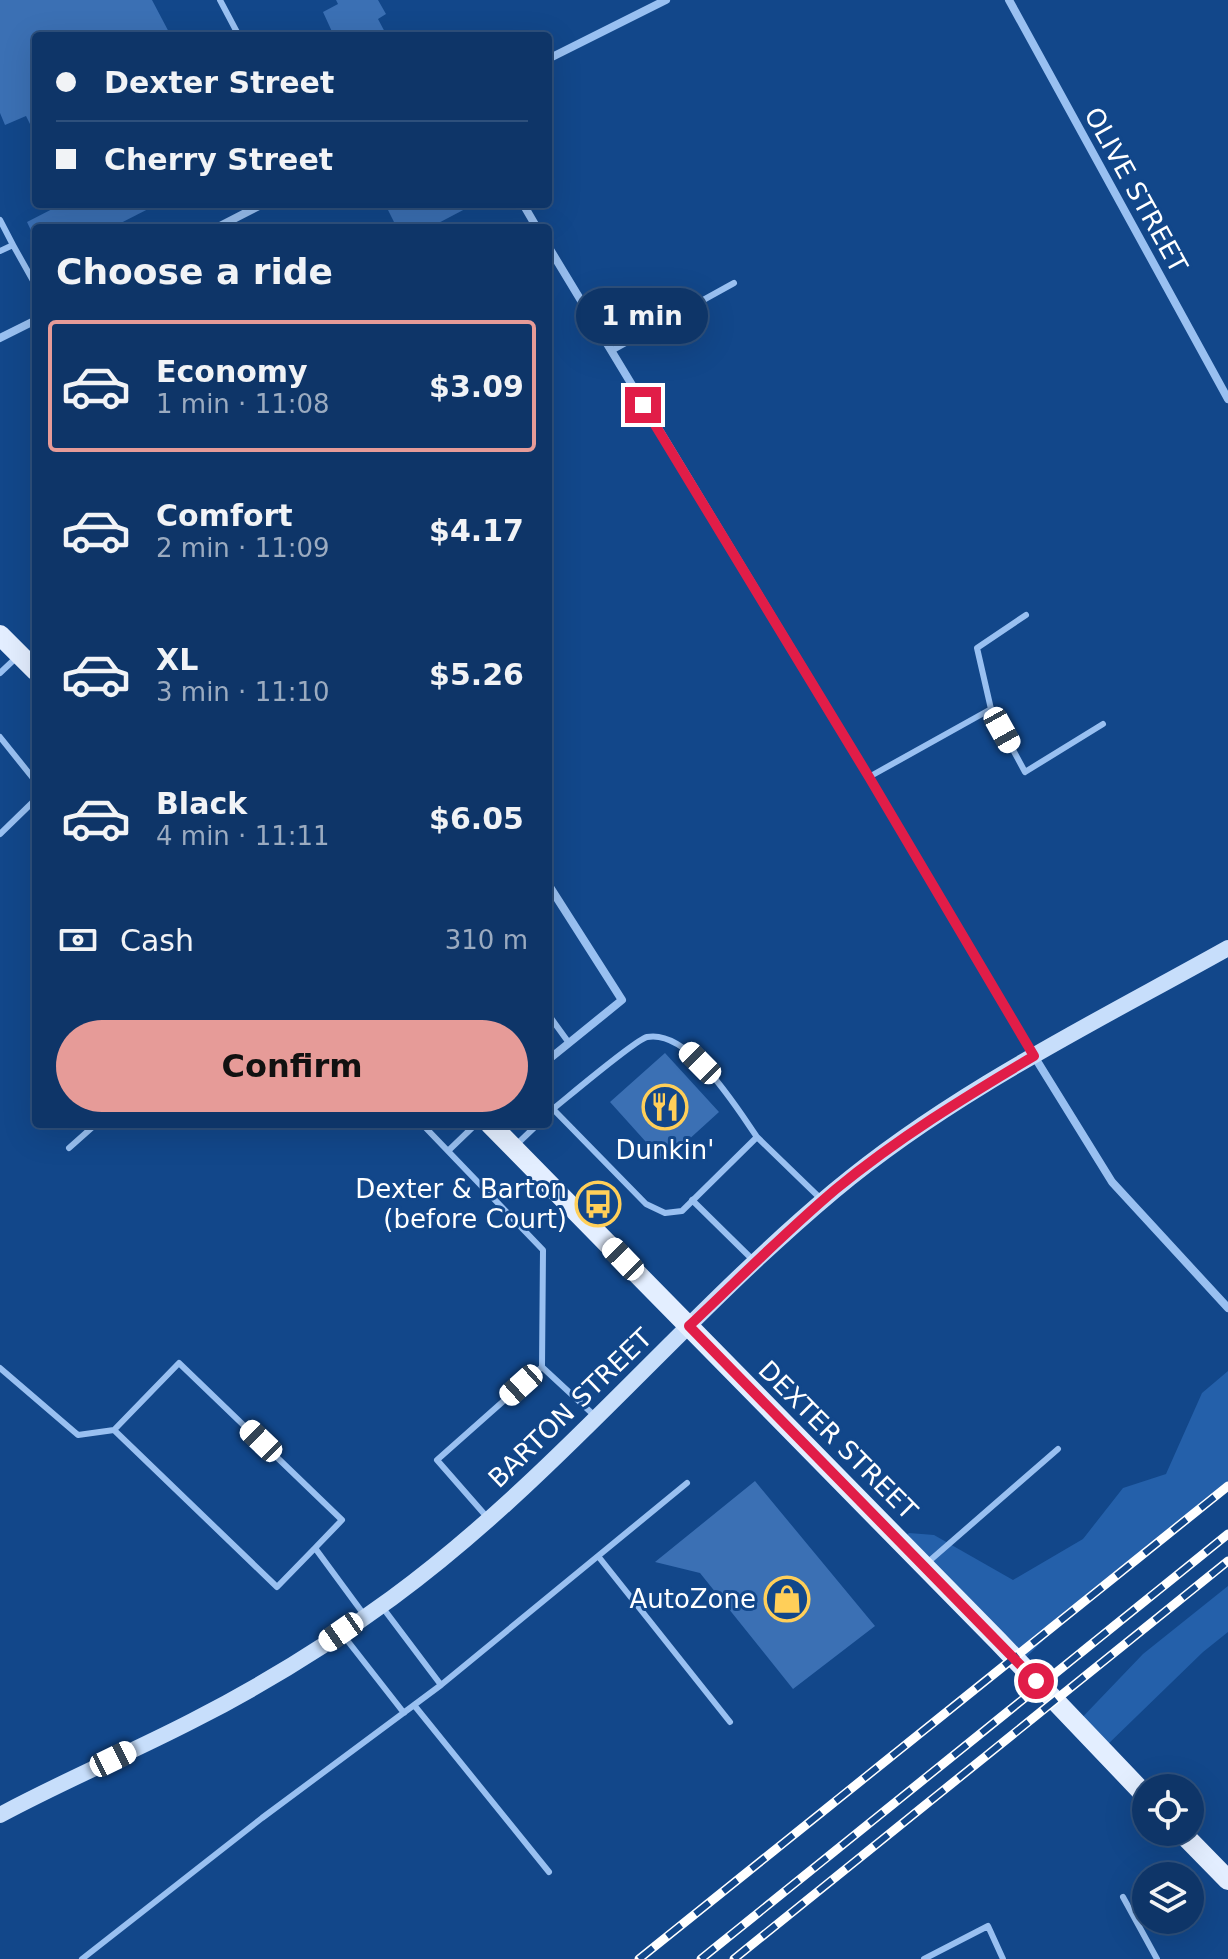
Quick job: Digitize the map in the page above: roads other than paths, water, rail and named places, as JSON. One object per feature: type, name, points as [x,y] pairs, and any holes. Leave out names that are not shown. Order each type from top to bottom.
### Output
[{"type":"main road","points":[[0,635],[32,667]]},
{"type":"main road","name":"BARTON STREET","points":[[0,1815],[240,1696],[381,1605],[452,1552],[489,1519],[756,1263],[868,1164],[935,1116],[1034,1056],[1228,948]]},
{"type":"main road","name":"DEXTER STREET","points":[[494,1128],[925,1565],[1132,1781]]},
{"type":"main road","points":[[1195,1846],[1228,1880]]},
{"type":"street","points":[[552,57],[666,0]]},
{"type":"street","name":"OLIVE STREET","points":[[1009,0],[1228,399]]},
{"type":"street","points":[[224,224],[255,208]]},
{"type":"street","points":[[552,253],[1112,1182],[1228,1308]]},
{"type":"street","points":[[0,338],[32,322]]},
{"type":"street","points":[[552,890],[622,1000],[552,1057]]},
{"type":"lane","points":[[220,0],[237,32]]},
{"type":"lane","points":[[0,220],[32,279]]},
{"type":"lane","points":[[0,251],[13,245]]},
{"type":"lane","points":[[611,351],[734,283]]},
{"type":"lane","points":[[1026,615],[977,648],[991,709],[1025,772],[1103,724]]},
{"type":"lane","points":[[0,673],[20,655]]},
{"type":"lane","points":[[869,777],[991,709]]},
{"type":"lane","points":[[0,737],[32,777]]},
{"type":"lane","points":[[0,834],[32,803]]},
{"type":"lane","points":[[552,1020],[569,1043]]},
{"type":"lane","points":[[552,1110],[644,1037],[665,1037],[685,1049],[714,1078],[757,1137],[823,1201]]},
{"type":"lane","points":[[552,1114],[646,1204],[665,1213],[682,1211],[757,1137]]},
{"type":"lane","points":[[69,1148],[92,1128]]},
{"type":"lane","points":[[426,1128],[543,1250],[542,1367],[596,1417]]},
{"type":"lane","points":[[448,1151],[472,1128]]},
{"type":"lane","points":[[513,1148],[534,1128]]},
{"type":"lane","points":[[692,1200],[756,1263]]},
{"type":"lane","points":[[0,1368],[78,1435],[114,1430],[179,1363],[342,1520],[277,1587],[114,1430]]},
{"type":"lane","points":[[489,1519],[437,1460],[542,1367]]},
{"type":"lane","points":[[925,1565],[1058,1449]]},
{"type":"lane","points":[[82,1959],[262,1818],[441,1685],[687,1483]]},
{"type":"lane","points":[[315,1548],[365,1616]]},
{"type":"lane","points":[[598,1556],[730,1722]]},
{"type":"lane","points":[[381,1605],[441,1685]]},
{"type":"lane","points":[[341,1632],[404,1713]]},
{"type":"lane","points":[[414,1705],[549,1872]]},
{"type":"lane","points":[[1123,1897],[1157,1959]]},
{"type":"lane","points":[[924,1959],[988,1926],[1003,1959]]},
{"type":"railway","points":[[639,1959],[1228,1486]]},
{"type":"railway","points":[[701,1959],[1228,1534]]},
{"type":"railway","points":[[734,1959],[1228,1561]]},
{"type":"place","name":"Dunkin'","points":[[665,1107]]},
{"type":"place","name":"Dexter & Barton (before Court)","points":[[598,1204]]},
{"type":"place","name":"AutoZone","points":[[787,1599]]}]
